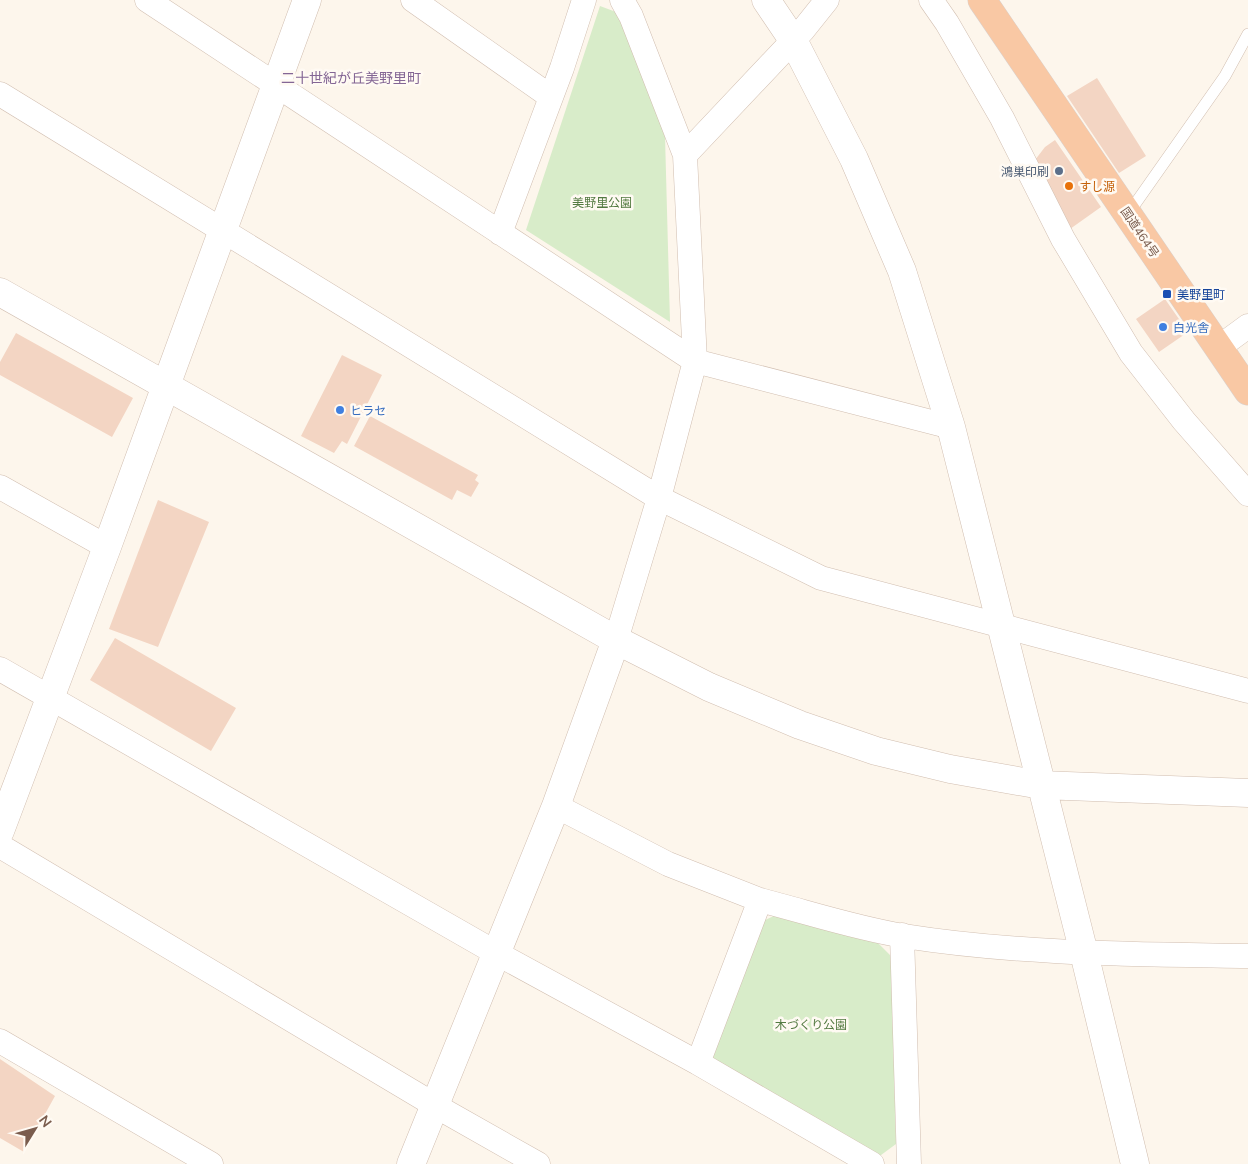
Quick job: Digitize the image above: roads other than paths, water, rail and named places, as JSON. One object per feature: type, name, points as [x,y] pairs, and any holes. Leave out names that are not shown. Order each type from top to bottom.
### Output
[{"type":"highway","name":"国道464号","points":[[982,0],[1248,390]]},
{"type":"street","points":[[147,0],[695,361],[951,428]]},
{"type":"street","points":[[0,831],[107,547],[307,0]]},
{"type":"street","points":[[413,0],[551,97]]},
{"type":"street","points":[[500,233],[551,97],[584,0]]},
{"type":"street","points":[[411,1164],[498,954],[556,806],[616,640],[659,498],[695,361],[685,155],[631,16],[622,0]]},
{"type":"street","points":[[766,0],[793,40],[854,159],[902,271],[951,428],[1084,953],[1135,1164]]},
{"type":"street","points":[[685,155],[793,40],[827,0]]},
{"type":"street","points":[[931,0],[947,22],[997,109],[1063,239],[1131,353],[1184,421],[1248,494]]},
{"type":"street","points":[[0,94],[659,498],[821,578],[1248,691]]},
{"type":"street","points":[[0,292],[616,640],[709,687],[800,725],[876,751],[950,769],[1041,785],[1248,793]]},
{"type":"street","points":[[1218,348],[1248,326]]},
{"type":"street","points":[[0,487],[107,547]]},
{"type":"street","points":[[0,669],[498,954],[698,1063],[872,1164]]},
{"type":"street","points":[[556,806],[668,864],[760,900],[902,936],[985,947],[1084,953],[1248,956]]},
{"type":"street","points":[[0,846],[436,1106],[538,1164]]},
{"type":"street","points":[[698,1063],[760,900]]},
{"type":"street","points":[[902,936],[908,1164]]},
{"type":"street","points":[[0,1041],[211,1164]]},
{"type":"lane","points":[[1128,214],[1225,76],[1248,34]]},
{"type":"place","name":"鴻巣印刷","points":[[1059,171]]},
{"type":"place","name":"すし源","points":[[1069,186]]},
{"type":"place","name":"美野里町","points":[[1167,294]]},
{"type":"place","name":"白光舎","points":[[1163,327]]},
{"type":"place","name":"ヒラセ","points":[[340,410]]},
{"type":"district","name":"二十世紀が丘美野里町","points":[[351,78]]},
{"type":"park label","name":"美野里公園","points":[[602,202]]},
{"type":"park label","name":"木づくり公園","points":[[811,1024]]}]
